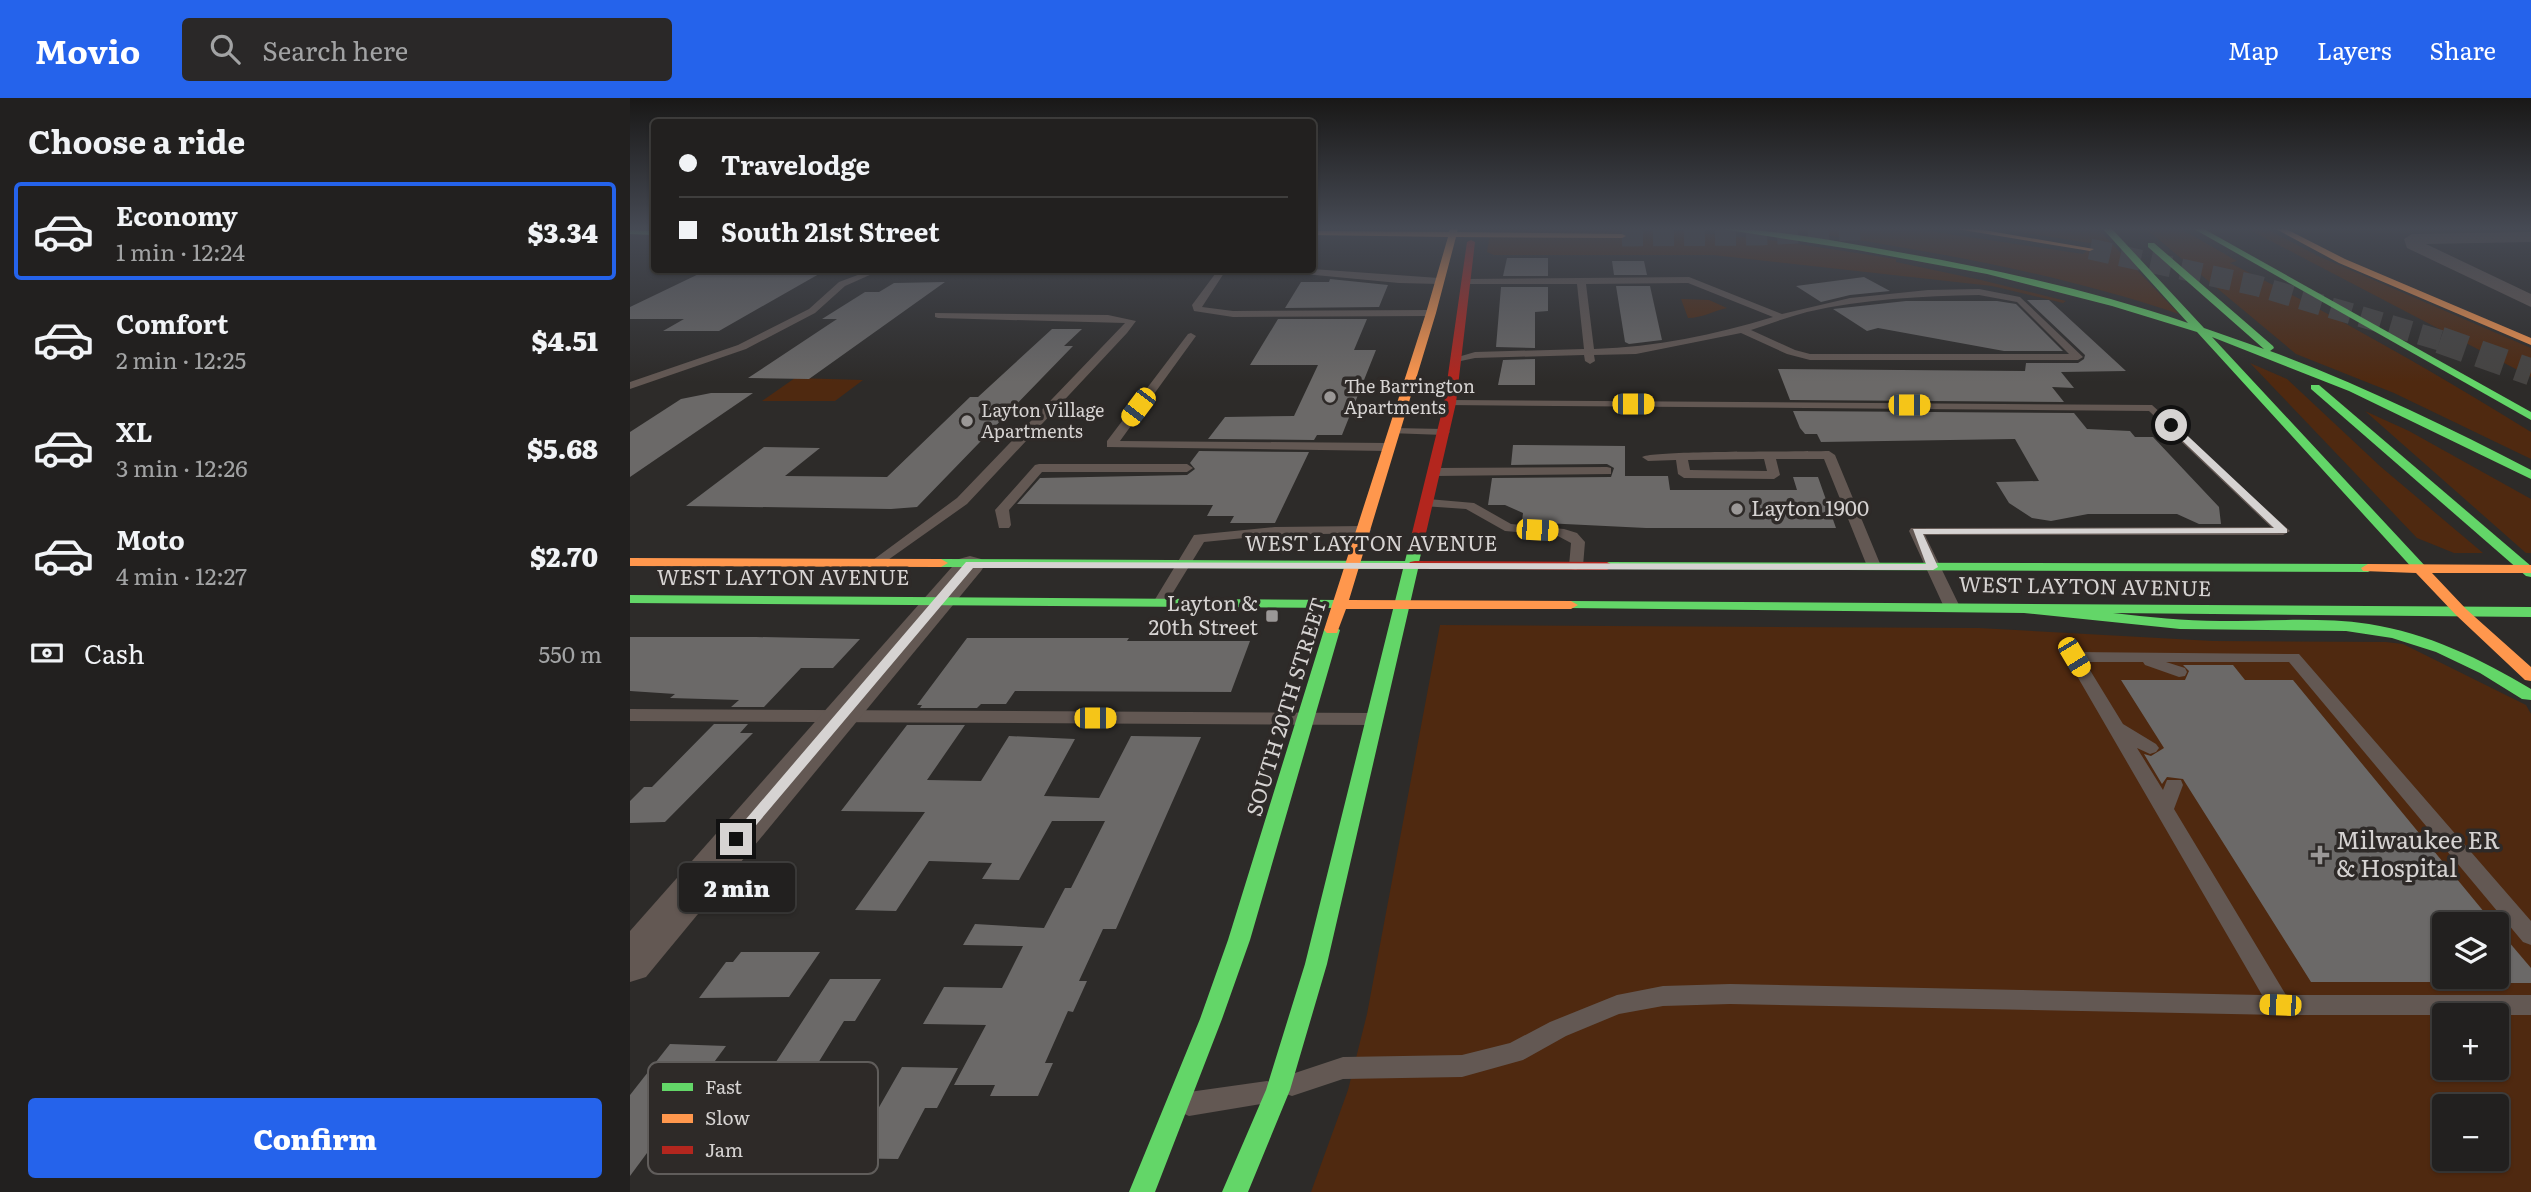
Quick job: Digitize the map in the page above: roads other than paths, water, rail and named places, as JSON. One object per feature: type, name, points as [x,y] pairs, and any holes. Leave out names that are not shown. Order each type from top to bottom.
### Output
[{"type":"main road","points":[[2024,280],[2131,309],[2226,340],[2331,380],[2466,441],[2531,475]]},
{"type":"main road","points":[[2155,280],[2461,612],[2531,676]]},
{"type":"main road","points":[[2192,280],[2531,571]]},
{"type":"main road","points":[[2288,280],[2531,417]]},
{"type":"main road","points":[[2386,280],[2531,342]]},
{"type":"main road","points":[[2413,280],[2505,313]]},
{"type":"main road","points":[[1236,1192],[1278,1090],[1315,964],[1444,432],[1465,281],[1439,281]]},
{"type":"main road","name":"SOUTH 20TH STREET","points":[[1142,1192],[1239,940],[1439,281]]},
{"type":"main road","name":"WEST LAYTON AVENUE","points":[[630,562],[2531,571]]},
{"type":"main road","name":"WEST LAYTON AVENUE","points":[[630,598],[2525,612]]},
{"type":"main road","points":[[2028,609],[2200,625],[2344,626],[2376,630],[2422,642],[2463,658],[2531,697]]},
{"type":"street","points":[[2488,280],[2531,301]]},
{"type":"street","points":[[630,962],[970,565]]},
{"type":"lane","points":[[630,386],[750,343],[812,311],[842,284],[852,280]]},
{"type":"lane","points":[[1214,280],[1196,304],[1197,309],[1233,314],[1431,313]]},
{"type":"lane","points":[[1401,280],[1439,281]]},
{"type":"lane","points":[[1465,281],[1683,280]]},
{"type":"lane","points":[[1689,280],[1794,322]]},
{"type":"lane","points":[[1581,281],[1589,357]]},
{"type":"lane","points":[[1589,357],[1689,342],[1850,300],[1928,292],[1998,294],[2020,300],[2078,358],[1810,357],[1791,352],[1741,329]]},
{"type":"lane","points":[[1456,359],[1475,363],[1659,356],[1756,336],[1794,322],[1835,312],[1892,303],[1998,294]]},
{"type":"lane","points":[[878,564],[962,502],[1131,321],[938,315]]},
{"type":"lane","points":[[1191,336],[1111,444],[1391,439],[1444,432]]},
{"type":"lane","points":[[1450,402],[2152,408],[2283,531],[1916,531],[1951,607]]},
{"type":"lane","points":[[1681,456],[1684,474],[1774,475],[1769,456]]},
{"type":"lane","points":[[1648,457],[1829,456],[1874,566]]},
{"type":"lane","points":[[1004,525],[1002,510],[1038,468],[1187,468]]},
{"type":"lane","points":[[1435,472],[1607,471]]},
{"type":"lane","points":[[1428,503],[1458,503],[1483,511],[1496,522],[1511,529],[1573,535],[1578,542],[1576,566]]},
{"type":"lane","points":[[1161,601],[1199,538],[1275,531],[1364,530]]},
{"type":"lane","points":[[2280,1005],[2074,657],[2293,657],[2531,936]]},
{"type":"lane","points":[[2138,657],[2179,672]]},
{"type":"lane","points":[[2239,672],[2259,657]]},
{"type":"lane","points":[[630,715],[1375,719]]},
{"type":"lane","points":[[2116,728],[2150,748]]},
{"type":"lane","points":[[2164,810],[2174,785]]},
{"type":"lane","points":[[1176,1107],[1278,1090],[1343,1069],[1462,1066],[1515,1052],[1558,1029],[1617,1005],[1663,996],[1730,994],[2280,1005],[2531,1005]]},
{"type":"tunnel","points":[[2231,280],[2444,341]]},
{"type":"tunnel","points":[[2440,340],[2444,341]]},
{"type":"tunnel","points":[[2444,341],[2531,372]]},
{"type":"place","name":"The Barrington Apartments","points":[[1330,397]]},
{"type":"place","name":"Layton Village Apartments","points":[[967,421]]},
{"type":"place","name":"Layton 1900","points":[[1737,509]]},
{"type":"place","name":"Layton & 20th Street","points":[[1272,616]]},
{"type":"place","name":"Milwaukee ER & Hospital","points":[[2320,855]]}]
